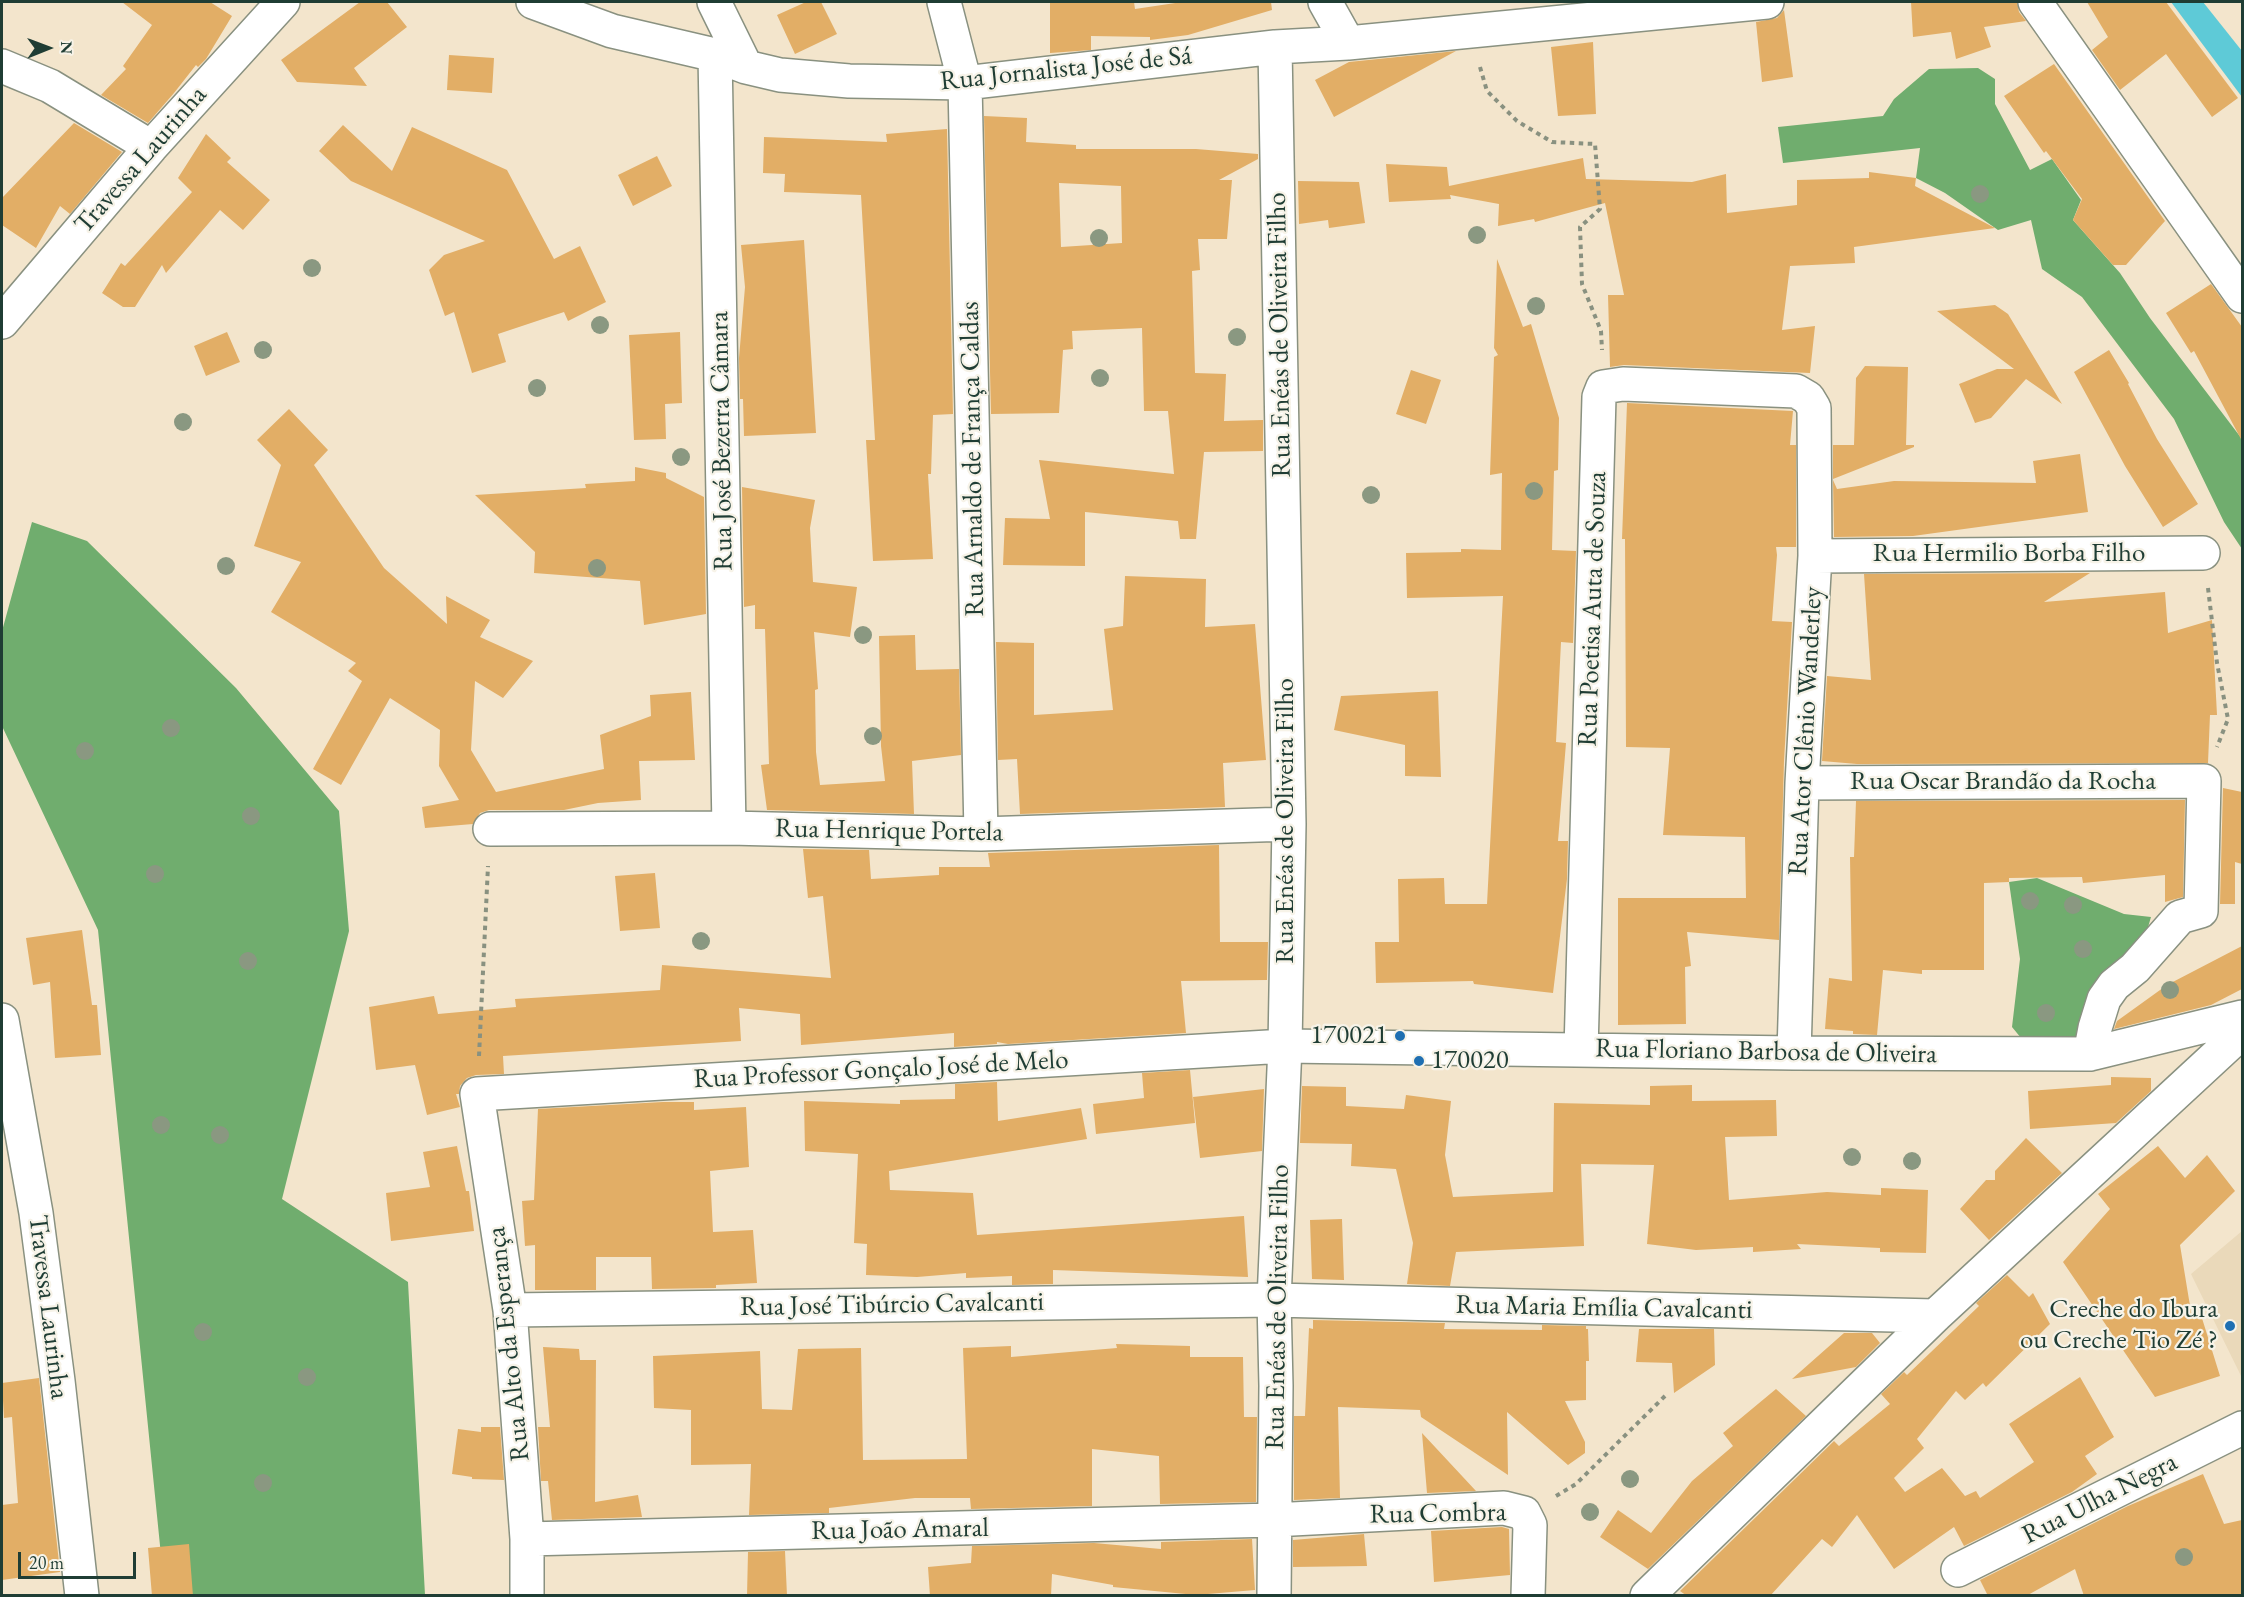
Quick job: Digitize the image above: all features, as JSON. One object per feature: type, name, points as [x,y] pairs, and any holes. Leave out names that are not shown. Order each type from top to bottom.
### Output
[{"type":"street","name":"Travessa Laurinha","points":[[2,322],[151,147],[283,2]]},
{"type":"street","name":"Rua Jornalista José de Sá","points":[[533,2],[612,32],[715,55],[746,67],[780,75],[849,81],[965,83],[1275,47],[1470,32],[1767,2]]},
{"type":"street","points":[[714,2],[746,67]]},
{"type":"street","name":"Rua Arnaldo de França Caldas","points":[[944,2],[965,83],[981,834]]},
{"type":"street","points":[[1325,2],[1348,43]]},
{"type":"street","points":[[2035,2],[2242,296]]},
{"type":"street","name":"Rua Enéas de Oliveira Filho","points":[[1274,1596],[1276,1386],[1274,1300],[1285,1046],[1289,824],[1275,47]]},
{"type":"street","name":"Rua José Bezerra Câmara","points":[[715,55],[729,828]]},
{"type":"street","points":[[2,66],[50,86],[151,147]]},
{"type":"street","name":"Rua Ator Clênio Wanderley","points":[[1604,387],[1623,384],[1796,391],[1808,398],[1814,408],[1815,556],[1802,783],[1794,1053]]},
{"type":"street","name":"Rua Poetisa Auta de Souza","points":[[1581,1050],[1599,397],[1604,387]]},
{"type":"street","name":"Rua Hermilio Borba Filho","points":[[1815,556],[2203,553]]},
{"type":"street","points":[[2090,1054],[2104,999],[2114,985],[2135,968],[2180,917],[2201,911],[2204,782]]},
{"type":"street","name":"Rua Oscar Brandão da Rocha","points":[[1802,783],[2204,782]]},
{"type":"street","name":"Rua Henrique Portela","points":[[490,829],[729,828],[981,834],[1289,824]]},
{"type":"street","name":"Rua Floriano Barbosa de Oliveira","points":[[1285,1046],[1794,1053],[2090,1054],[2242,1017]]},
{"type":"street","name":"Travessa Laurinha","points":[[2,1020],[36,1213],[58,1381],[82,1596]]},
{"type":"street","points":[[1647,1596],[1935,1316],[2242,1032]]},
{"type":"street","name":"Rua Professor Gonçalo José de Melo","points":[[477,1094],[1285,1046]]},
{"type":"street","name":"Rua Alto da Esperança","points":[[477,1094],[510,1310],[527,1539],[527,1596]]},
{"type":"street","name":"Rua Maria Emília Cavalcanti","points":[[1274,1300],[1935,1316]]},
{"type":"street","name":"Rua José Tibúrcio Cavalcanti","points":[[510,1310],[1274,1300]]},
{"type":"street","name":"Rua Ulha Negra","points":[[1958,1570],[2242,1428]]},
{"type":"street","name":"Rua Combra","points":[[1273,1520],[1504,1508],[1524,1513]]},
{"type":"street","points":[[1524,1513],[1530,1525],[1528,1596]]},
{"type":"street","name":"Rua João Amaral","points":[[527,1539],[1273,1520]]},
{"type":"path","points":[[1470,32],[1487,91],[1517,122],[1552,142],[1595,144],[1600,209],[1580,227],[1582,284],[1601,332],[1604,387]]},
{"type":"path","points":[[2203,553],[2217,663],[2228,719],[2204,782]]},
{"type":"path","points":[[477,1094],[490,829]]},
{"type":"path","name":"Rua Combra","points":[[1524,1513],[1576,1484],[1666,1395]]},
{"type":"shaded area","name":"Creche do Ibura ou Creche Tio Zé ?","points":[[2242,1231],[2242,1378],[2191,1274]]},
{"type":"green space","points":[[1978,68],[1995,79],[1995,104],[2030,170],[2052,159],[2081,200],[2073,220],[2120,273],[2150,318],[2242,439],[2242,549],[2224,522],[2174,419],[2082,297],[2042,269],[2031,220],[1998,230],[1945,193],[1916,178],[1920,148],[1783,163],[1778,127],[1883,116],[1894,99],[1929,69]]},
{"type":"green space","points":[[32,522],[87,541],[236,688],[339,811],[349,931],[282,1199],[408,1282],[425,1595],[165,1595],[98,930],[2,726],[2,631]]},
{"type":"green space","points":[[2037,878],[2124,914],[2151,917],[2146,934],[2080,1043],[2026,1044],[2012,1027],[2020,959],[2009,882]]},
{"type":"water","points":[[2171,2],[2203,2],[2242,51],[2242,97]]},
{"type":"building","points":[[122,2],[210,2],[232,16],[206,59],[198,67],[196,65],[148,123],[101,95],[126,69],[123,66],[152,25]]},
{"type":"building","points":[[360,2],[387,2],[407,27],[354,68],[367,86],[297,82],[281,60]]},
{"type":"building","points":[[806,2],[821,2],[837,34],[795,54],[777,15]]},
{"type":"building","points":[[1050,2],[1134,2],[1135,9],[1182,2],[1271,2],[1272,10],[1188,35],[1150,40],[1150,37],[1091,36],[1091,50],[1050,53]]},
{"type":"building","points":[[1911,2],[2017,2],[2019,12],[2026,21],[1984,27],[1991,47],[1956,59],[1951,32],[1913,37]]},
{"type":"building","points":[[2087,2],[2166,2],[2238,98],[2212,117],[2166,54],[2120,90],[2092,50],[2108,37]]},
{"type":"building","points":[[1784,10],[1793,77],[1762,82],[1756,22],[1777,18]]},
{"type":"building","points":[[1593,42],[1596,114],[1558,116],[1551,47]]},
{"type":"building","points":[[1456,51],[1334,117],[1315,80],[1349,62]]},
{"type":"building","points":[[449,55],[494,58],[492,93],[447,90]]},
{"type":"building","points":[[2054,64],[2165,221],[2126,265],[2113,265],[2073,220],[2082,199],[2046,151],[2044,153],[2004,96]]},
{"type":"building","points":[[984,116],[1027,118],[1026,142],[1076,145],[1076,149],[1196,149],[1258,154],[1258,159],[1219,180],[1232,180],[1227,239],[1198,239],[1200,270],[1192,271],[1195,373],[1226,374],[1224,421],[1263,420],[1263,451],[1204,452],[1196,539],[1180,539],[1178,521],[1085,512],[1085,566],[1003,565],[1005,518],[1050,519],[1039,460],[1174,474],[1168,411],[1144,411],[1142,328],[1072,331],[1073,349],[1063,350],[1059,413],[991,414]],"holes":[[[1059,183],[1121,186],[1122,243],[1061,247]]]},
{"type":"building","points":[[74,123],[122,152],[70,214],[60,206],[36,248],[2,225],[2,198]]},
{"type":"building","points":[[343,125],[392,171],[412,127],[507,170],[554,259],[580,246],[606,302],[568,321],[564,312],[498,334],[506,362],[472,373],[454,312],[445,316],[429,270],[444,255],[485,241],[351,181],[319,151]]},
{"type":"building","points":[[947,129],[953,414],[933,415],[931,474],[928,474],[933,559],[873,561],[866,440],[875,440],[861,195],[784,192],[785,174],[763,173],[764,137],[887,142],[886,134]]},
{"type":"building","points":[[206,134],[231,158],[227,162],[270,200],[243,230],[220,210],[166,273],[162,265],[135,307],[123,307],[102,293],[121,263],[125,266],[192,192],[178,178]]},
{"type":"building","points":[[657,156],[672,186],[633,206],[618,175]]},
{"type":"building","points":[[1583,158],[1586,179],[1692,182],[1726,174],[1727,213],[1797,205],[1797,180],[1869,178],[1869,172],[1916,178],[1915,186],[1995,228],[1854,247],[1855,263],[1790,266],[1782,330],[1815,326],[1810,373],[1624,365],[1610,367],[1608,295],[1624,295],[1605,203],[1535,222],[1534,219],[1498,226],[1499,204],[1450,195],[1451,199],[1389,202],[1386,164],[1447,167],[1449,186]]},
{"type":"building","points":[[1298,181],[1359,182],[1365,223],[1329,228],[1328,220],[1299,224]]},
{"type":"building","points":[[804,240],[816,433],[744,436],[739,358],[745,287],[741,245]]},
{"type":"building","points":[[1497,259],[1523,327],[1531,324],[1559,418],[1558,470],[1554,471],[1552,550],[1576,551],[1573,643],[1561,642],[1556,742],[1566,743],[1558,841],[1568,841],[1567,879],[1553,993],[1474,984],[1473,981],[1376,983],[1375,942],[1399,942],[1398,879],[1444,878],[1445,904],[1487,904],[1503,596],[1407,598],[1406,553],[1461,552],[1461,549],[1501,550],[1502,473],[1490,475],[1494,357],[1498,355],[1494,348]]},
{"type":"building","points":[[2211,284],[2242,327],[2242,441],[2194,351],[2191,353],[2166,313]]},
{"type":"building","points":[[1995,305],[2008,314],[2062,404],[2026,379],[1991,418],[1975,423],[1959,384],[1997,369],[2014,369],[1937,311]]},
{"type":"building","points":[[227,332],[240,362],[206,376],[194,346]]},
{"type":"building","points":[[680,332],[682,403],[665,404],[666,439],[634,440],[629,335]]},
{"type":"building","points":[[2109,350],[2129,383],[2157,439],[2198,504],[2163,527],[2125,466],[2074,372]]},
{"type":"building","points":[[1865,366],[1908,367],[1906,445],[1914,445],[1914,447],[1833,479],[1833,445],[1854,445],[1856,378]]},
{"type":"building","points":[[1411,370],[1441,380],[1426,424],[1396,414]]},
{"type":"building","points":[[1627,403],[1793,411],[1790,445],[1796,445],[1796,547],[1776,547],[1772,621],[1792,622],[1784,761],[1779,940],[1687,932],[1691,966],[1685,967],[1686,1024],[1618,1025],[1618,898],[1746,898],[1745,837],[1663,835],[1670,748],[1626,747],[1625,539],[1622,539]]},
{"type":"building","points":[[289,409],[328,450],[314,465],[384,568],[447,624],[446,596],[490,620],[480,637],[533,661],[503,698],[475,681],[471,750],[496,792],[604,769],[600,735],[651,716],[650,695],[691,692],[695,760],[639,761],[641,800],[598,803],[564,810],[489,810],[480,813],[473,824],[425,828],[422,807],[459,800],[439,766],[440,730],[390,698],[341,785],[313,769],[362,681],[348,671],[356,663],[271,612],[301,562],[254,546],[281,465],[257,440]]},
{"type":"building","points":[[2080,454],[2088,512],[1913,536],[1834,537],[1833,480],[1837,489],[1894,481],[2036,483],[2033,461]]},
{"type":"building","points":[[635,467],[666,473],[666,478],[704,497],[706,614],[644,625],[640,581],[534,573],[535,552],[475,495],[586,488],[585,484],[635,481]]},
{"type":"building","points":[[742,487],[815,500],[810,528],[813,582],[857,587],[850,637],[814,632],[818,689],[815,690],[816,752],[820,785],[885,781],[881,746],[879,636],[915,635],[916,670],[959,669],[961,755],[912,761],[914,814],[767,810],[761,765],[769,764],[765,629],[755,629],[755,605],[744,607]]},
{"type":"building","points":[[2090,573],[2044,602],[2165,592],[2168,633],[2212,620],[2217,715],[2210,715],[2208,763],[1857,764],[1822,761],[1827,676],[1871,680],[1864,574]]},
{"type":"building","points":[[1125,576],[1206,579],[1205,627],[1255,624],[1266,760],[1223,763],[1225,807],[1020,814],[1017,759],[998,760],[996,642],[1034,643],[1034,715],[1113,710],[1104,629],[1123,626]]},
{"type":"building","points":[[1438,691],[1441,777],[1405,776],[1405,745],[1334,730],[1341,696]]},
{"type":"building","points":[[2223,788],[2242,792],[2242,864],[2235,862],[2235,904],[2220,904]]},
{"type":"building","points":[[2185,800],[2183,897],[2165,902],[2165,875],[2083,883],[2082,877],[2009,878],[2009,882],[1984,883],[1984,970],[1922,970],[1922,974],[1883,970],[1877,1035],[1825,1029],[1829,978],[1852,981],[1850,857],[1854,857],[1856,801]]},
{"type":"building","points":[[1219,845],[1220,942],[1268,942],[1267,980],[1181,981],[1186,1033],[1008,1044],[997,1042],[997,1044],[954,1047],[954,1033],[801,1045],[800,1014],[739,1008],[741,1041],[503,1056],[504,1074],[476,1075],[467,1078],[460,1086],[459,1094],[456,1094],[460,1107],[427,1115],[415,1065],[376,1070],[369,1007],[434,996],[438,1014],[516,1007],[515,999],[660,990],[662,965],[831,978],[823,896],[808,898],[803,849],[869,850],[871,879],[939,875],[939,867],[990,867],[988,853]]},
{"type":"building","points":[[655,873],[660,928],[620,931],[615,876]]},
{"type":"building","points":[[82,930],[92,1005],[97,1005],[101,1055],[55,1058],[50,982],[33,985],[26,938]]},
{"type":"building","points":[[2242,946],[2242,989],[2211,1005],[2114,1029],[2117,1021],[2167,985]]},
{"type":"building","points":[[1190,1070],[1195,1123],[1096,1134],[1093,1104],[1144,1098],[1142,1073]]},
{"type":"building","points":[[2111,1077],[2151,1078],[2151,1091],[2116,1123],[2030,1129],[2028,1091],[2111,1085]]},
{"type":"building","points":[[997,1082],[998,1121],[1081,1108],[1087,1139],[889,1171],[890,1190],[973,1193],[977,1235],[1244,1216],[1248,1277],[1053,1270],[1053,1284],[1012,1285],[1012,1276],[966,1278],[966,1273],[917,1277],[866,1275],[867,1244],[854,1243],[858,1154],[805,1151],[804,1101],[900,1104],[900,1100],[955,1099],[955,1084]]},
{"type":"building","points":[[1692,1085],[1692,1101],[1776,1100],[1777,1136],[1725,1137],[1729,1200],[1827,1192],[1881,1195],[1881,1188],[1928,1190],[1926,1253],[1880,1252],[1880,1248],[1797,1244],[1801,1249],[1753,1252],[1753,1247],[1696,1250],[1647,1244],[1654,1165],[1581,1164],[1584,1246],[1456,1252],[1450,1286],[1407,1284],[1413,1243],[1396,1169],[1351,1166],[1352,1144],[1300,1143],[1302,1086],[1346,1087],[1346,1106],[1404,1109],[1406,1095],[1451,1101],[1445,1155],[1453,1197],[1553,1192],[1554,1103],[1650,1105],[1650,1086]]},
{"type":"building","points":[[1264,1089],[1262,1151],[1200,1158],[1193,1097]]},
{"type":"building","points":[[694,1102],[694,1110],[746,1107],[749,1167],[710,1171],[713,1232],[753,1230],[757,1283],[716,1285],[716,1288],[652,1289],[651,1257],[596,1257],[596,1290],[535,1290],[535,1245],[525,1246],[522,1201],[534,1200],[538,1109]]},
{"type":"building","points":[[2026,1138],[2062,1173],[1989,1240],[1960,1209],[1986,1180],[1995,1180],[1995,1171]]},
{"type":"building","points":[[457,1146],[466,1191],[469,1191],[474,1231],[391,1241],[386,1193],[430,1187],[423,1152]]},
{"type":"building","points":[[2158,1146],[2185,1178],[2207,1155],[2235,1191],[2180,1245],[2192,1318],[2201,1315],[2220,1376],[2155,1397],[2063,1262],[2110,1209],[2098,1194]]},
{"type":"building","points":[[1342,1219],[1344,1280],[1312,1279],[1310,1220]]},
{"type":"building","points":[[2007,1275],[2029,1297],[2033,1293],[2050,1324],[1986,1387],[1983,1383],[1965,1400],[1956,1391],[1917,1439],[1924,1448],[1894,1478],[1905,1492],[1942,1468],[1965,1496],[1976,1491],[1980,1498],[2034,1462],[2009,1424],[2080,1377],[2114,1437],[2085,1456],[2097,1474],[2072,1492],[1964,1546],[1954,1527],[1894,1569],[1857,1515],[1832,1547],[1822,1539],[1770,1596],[1687,1596],[1680,1591],[1834,1441],[1839,1446],[1890,1404],[1881,1394],[1904,1372],[1907,1375],[1979,1306],[1976,1303]]},
{"type":"building","points":[[1313,1320],[1445,1323],[1444,1329],[1542,1330],[1542,1325],[1586,1326],[1589,1361],[1586,1361],[1586,1400],[1565,1401],[1585,1442],[1585,1453],[1568,1465],[1507,1412],[1508,1475],[1421,1417],[1420,1410],[1338,1407],[1340,1498],[1294,1500],[1294,1416],[1305,1416],[1309,1328],[1313,1329]]},
{"type":"building","points":[[1639,1329],[1714,1329],[1715,1365],[1674,1393],[1672,1363],[1636,1362]]},
{"type":"building","points":[[1844,1333],[1872,1333],[1880,1343],[1856,1367],[1792,1379]]},
{"type":"building","points":[[1116,1344],[1190,1346],[1190,1357],[1243,1357],[1244,1417],[1257,1417],[1256,1502],[1160,1504],[1159,1456],[1092,1449],[1092,1506],[971,1509],[970,1498],[915,1498],[829,1508],[829,1513],[749,1515],[751,1464],[691,1465],[691,1410],[654,1408],[653,1356],[760,1351],[762,1409],[792,1410],[798,1349],[861,1348],[863,1460],[967,1459],[963,1348],[1011,1346],[1011,1357],[1117,1348]]},
{"type":"building","points":[[543,1347],[579,1349],[580,1360],[596,1360],[595,1502],[638,1495],[642,1517],[552,1520],[548,1481],[541,1481],[538,1427],[550,1427]]},
{"type":"building","points":[[39,1378],[60,1572],[2,1580],[2,1505],[18,1503],[12,1417],[4,1418],[2,1383]]},
{"type":"building","points":[[1776,1389],[1806,1416],[1648,1569],[1600,1537],[1618,1510],[1651,1533],[1692,1481],[1733,1446],[1723,1433]]},
{"type":"building","points":[[481,1427],[500,1427],[504,1480],[472,1479],[472,1477],[452,1474],[458,1429],[481,1432]]},
{"type":"building","points":[[1422,1433],[1476,1491],[1427,1493]]},
{"type":"building","points":[[2203,1474],[2224,1524],[2242,1520],[2242,1596],[2084,1596],[2075,1569],[2026,1596],[1988,1596],[1980,1580],[2128,1506]]},
{"type":"building","points":[[1502,1527],[1509,1529],[1510,1575],[1434,1582],[1431,1531]]},
{"type":"building","points":[[1364,1534],[1367,1566],[1293,1567],[1293,1540]]},
{"type":"building","points":[[1252,1539],[1255,1590],[1196,1595],[1113,1587],[1113,1585],[1052,1574],[1051,1596],[930,1596],[928,1567],[971,1563],[972,1546],[1094,1543],[1161,1549],[1161,1542]]},
{"type":"building","points":[[189,1544],[193,1596],[152,1596],[148,1548]]},
{"type":"building","points":[[785,1551],[787,1596],[747,1596],[748,1552]]},
{"type":"place","name":"170021","points":[[1400,1036]]},
{"type":"place","name":"170020","points":[[1419,1061]]},
{"type":"place","name":"Creche do Ibura ou Creche Tio Zé ?","points":[[2230,1326]]}]
